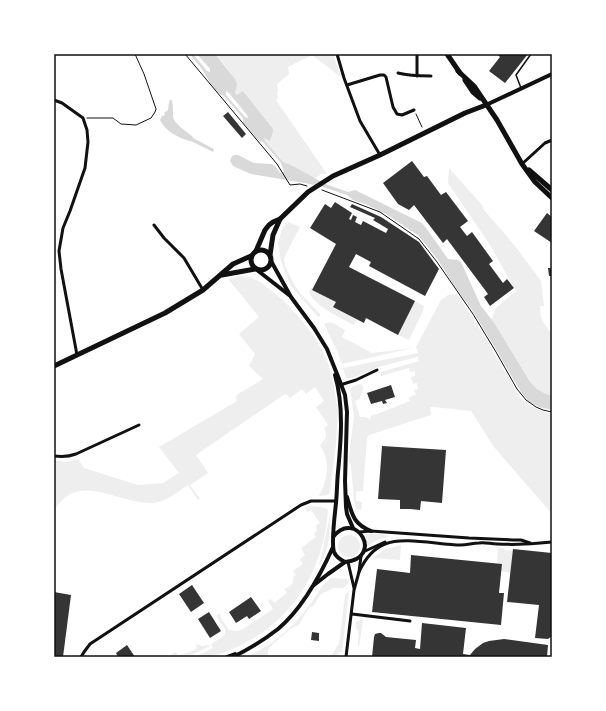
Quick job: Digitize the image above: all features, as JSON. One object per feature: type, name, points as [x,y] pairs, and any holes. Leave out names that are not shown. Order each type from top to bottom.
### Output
[{"type":"main road","points":[[447,54],[458,71],[474,86],[497,120],[522,164],[535,182],[552,198]]},
{"type":"main road","points":[[221,275],[264,270],[269,267],[271,261],[270,254],[273,235],[280,219],[309,189],[333,176],[486,105]]},
{"type":"main road","points":[[522,164],[552,190]]},
{"type":"main road","points":[[54,366],[165,313],[202,290],[233,264],[251,256],[256,251],[264,230],[273,222],[280,219]]},
{"type":"main road","points":[[256,251],[267,251],[270,254]]},
{"type":"main road","points":[[251,256],[250,261],[256,270]]},
{"type":"street","points":[[337,54],[360,121],[380,155]]},
{"type":"street","points":[[417,76],[418,54]]},
{"type":"street","points":[[398,72],[406,75],[431,76]]},
{"type":"street","points":[[347,85],[384,74],[393,107],[397,114],[402,115],[414,110]]},
{"type":"street","points":[[486,105],[552,74]]},
{"type":"street","points":[[54,100],[62,103],[83,118],[88,136],[85,168],[63,228],[59,251],[77,355]]},
{"type":"street","points":[[522,164],[545,143],[552,140]]},
{"type":"street","points":[[154,225],[164,238],[184,258],[202,290]]},
{"type":"street","points":[[271,261],[291,297],[314,328],[330,356],[339,385],[345,395],[347,412],[345,489],[347,514],[353,528],[363,535],[365,543],[354,590],[346,657]]},
{"type":"street","points":[[256,270],[291,297]]},
{"type":"street","points":[[339,385],[356,380],[378,370]]},
{"type":"street","points":[[339,385],[341,428],[333,546],[337,557],[347,562],[354,590]]},
{"type":"street","points":[[54,456],[60,457],[76,454],[139,425]]},
{"type":"street","points":[[345,489],[352,514],[357,523],[363,528],[371,531]]},
{"type":"street","points":[[81,657],[90,644],[301,505],[311,501],[336,501]]},
{"type":"street","points":[[334,537],[337,532],[342,529],[353,528]]},
{"type":"street","points":[[359,532],[371,531],[517,540],[536,544]]},
{"type":"street","points":[[312,586],[347,562],[357,559],[362,554],[388,541],[462,545],[479,542],[516,545],[552,542]]},
{"type":"street","points":[[358,572],[369,555],[384,544],[394,541]]},
{"type":"street","points":[[233,657],[257,644],[278,629],[296,610],[305,599],[333,546]]},
{"type":"street","points":[[352,614],[410,621]]},
{"type":"street","points":[[227,657],[243,652]]},
{"type":"lane","points":[[521,88],[516,75],[531,54]]},
{"type":"path","points":[[83,118],[113,118],[121,124],[136,125],[151,118],[156,109],[144,74],[135,54]]},
{"type":"path","points":[[185,54],[276,164],[289,184],[300,184],[309,189]]},
{"type":"path","points":[[414,110],[425,133]]},
{"type":"path","points":[[317,189],[380,212],[419,239],[437,262],[472,314],[517,389],[526,400],[536,407],[552,412]]},
{"type":"shaded area","points":[[190,54],[193,54],[207,71],[210,72],[210,69],[197,54],[215,54],[235,79],[237,84],[235,93],[237,95],[243,91],[273,129],[270,141],[264,138],[283,162],[328,185],[348,192],[355,190],[422,223],[448,259],[458,260],[461,262],[481,306],[495,324],[529,380],[539,390],[552,396],[552,410],[539,407],[529,402],[521,392],[472,310],[438,260],[419,236],[386,214],[353,200],[347,195],[305,183],[251,174],[233,166],[230,161],[232,156],[238,155],[254,163],[272,164],[280,173],[284,172],[281,163],[263,142],[258,140],[243,123],[243,118],[224,96],[217,92]],"holes":[[[226,91],[247,115],[248,118],[245,117],[226,95]]]},
{"type":"shaded area","points":[[215,54],[333,54],[341,77],[312,55],[288,67],[289,74],[277,84],[278,98],[276,100],[327,174],[321,174],[315,179],[283,162],[265,141],[263,137],[269,140],[244,91],[237,95],[235,93],[236,88],[233,77]]},
{"type":"shaded area","points":[[170,100],[172,100],[175,122],[193,138],[214,149],[213,152],[191,141],[176,136],[166,128],[160,120],[162,116],[165,115],[164,113],[168,110]]},
{"type":"shaded area","points":[[449,168],[482,205],[484,210],[516,247],[541,281],[544,306],[540,306],[541,317],[552,335],[552,396],[542,393],[533,386],[495,324],[491,320],[496,308],[516,291],[490,245],[448,183]]},
{"type":"shaded area","points":[[288,222],[300,227],[286,254],[284,260],[285,266],[300,293],[320,314],[319,318],[290,285],[281,261],[278,243],[282,229]]},
{"type":"shaded area","points":[[239,276],[250,277],[262,283],[284,301],[315,337],[328,363],[338,410],[336,444],[330,492],[328,495],[319,496],[327,470],[326,458],[320,445],[326,437],[324,428],[328,425],[316,407],[324,401],[315,387],[306,394],[302,389],[290,398],[286,394],[282,396],[196,455],[208,473],[190,485],[200,499],[198,500],[188,485],[167,499],[153,503],[140,502],[99,492],[87,491],[75,492],[64,499],[54,511],[54,460],[66,462],[78,459],[84,468],[138,485],[163,483],[179,473],[159,447],[237,401],[236,397],[238,394],[263,379],[249,366],[255,354],[239,334],[259,317],[228,279]]},
{"type":"shaded area","points":[[311,288],[313,289],[312,290],[336,302],[333,307],[357,320],[354,325],[328,311],[316,302],[309,292]]},
{"type":"shaded area","points":[[457,294],[520,397],[535,408],[552,414],[552,514],[494,447],[471,411],[434,407],[430,407],[431,415],[369,435],[367,438],[363,491],[356,491],[356,501],[362,502],[361,510],[356,509],[351,466],[349,461],[354,416],[350,389],[353,386],[361,384],[363,387],[360,399],[355,401],[360,417],[370,419],[372,415],[410,401],[409,397],[416,395],[414,390],[418,389],[417,383],[413,384],[411,377],[415,376],[415,371],[410,372],[409,368],[381,376],[381,372],[419,361],[418,357],[403,360],[350,378],[346,378],[343,368],[418,353],[416,347],[441,300],[448,295]]},
{"type":"shaded area","points":[[415,301],[424,306],[409,340],[398,335]]},
{"type":"shaded area","points":[[329,322],[345,330],[342,337],[372,353],[413,348],[342,364],[324,324]]},
{"type":"shaded area","points":[[309,506],[325,508],[328,510],[325,532],[320,553],[312,572],[302,591],[290,608],[258,635],[239,646],[215,655],[195,657],[213,648],[211,644],[225,634],[225,629],[216,616],[220,613],[221,618],[229,630],[238,631],[273,609],[268,601],[271,599],[274,603],[287,593],[284,589],[292,584],[293,577],[296,575],[293,571],[303,564],[300,559],[305,555],[301,548],[316,537],[314,534],[317,531],[316,525],[320,523],[311,510],[307,512],[305,508]]},
{"type":"shaded area","points":[[330,515],[329,541],[320,565],[319,564]]},
{"type":"shaded area","points":[[364,534],[381,534],[390,536],[367,546],[366,537]]},
{"type":"shaded area","points":[[349,535],[357,538],[360,546],[357,554],[349,557],[341,554],[338,546],[341,538]]},
{"type":"shaded area","points":[[401,545],[400,560],[373,558],[384,550]]},
{"type":"shaded area","points":[[498,548],[513,551],[511,573],[501,571],[502,564],[497,564]]},
{"type":"shaded area","points":[[331,578],[347,579],[349,581],[343,588],[334,588],[321,594],[313,606],[310,607],[305,614],[299,625],[290,629],[271,646],[268,650],[269,657],[248,657],[273,642],[294,624],[312,602],[322,586]]},
{"type":"shaded area","points":[[349,591],[342,652],[333,657],[332,655],[339,643],[340,638],[345,595]]},
{"type":"shaded area","points":[[363,620],[359,647],[356,622]]},
{"type":"shaded area","points":[[196,644],[210,646],[187,657],[173,657],[171,655],[176,652],[178,656],[197,649]]},
{"type":"building","points":[[497,54],[528,54],[505,83],[489,71],[500,57]]},
{"type":"building","points":[[228,112],[246,134],[242,138],[223,116]]},
{"type":"building","points":[[412,161],[424,177],[427,176],[441,195],[446,192],[468,221],[460,227],[467,236],[472,232],[493,261],[489,264],[503,283],[507,279],[514,288],[490,306],[484,297],[488,294],[447,239],[443,243],[414,205],[409,210],[398,204],[383,183]]},
{"type":"building","points":[[335,202],[352,213],[349,219],[351,220],[353,215],[357,217],[355,222],[361,225],[363,221],[386,233],[388,229],[373,220],[375,218],[350,207],[352,204],[381,217],[419,242],[439,269],[425,296],[369,266],[371,262],[356,254],[349,267],[415,301],[398,335],[366,318],[364,323],[333,307],[336,302],[312,290],[336,244],[310,228],[325,204],[331,208]]},
{"type":"building","points":[[547,213],[552,217],[552,243],[534,231]]},
{"type":"building","points":[[548,268],[552,268],[552,276],[549,276]]},
{"type":"building","points":[[391,385],[395,397],[385,400],[387,403],[383,404],[382,401],[371,404],[367,393]]},
{"type":"building","points":[[382,446],[446,450],[442,503],[421,501],[420,510],[400,509],[400,500],[378,499]]},
{"type":"building","points":[[513,549],[552,553],[552,636],[548,639],[535,638],[539,605],[507,602]]},
{"type":"building","points":[[411,555],[502,564],[499,593],[504,593],[501,625],[372,612],[377,569],[410,573]]},
{"type":"building","points":[[192,585],[204,603],[191,612],[179,594]]},
{"type":"building","points":[[54,592],[71,595],[63,657],[54,657]]},
{"type":"building","points":[[251,597],[261,611],[249,619],[247,616],[236,623],[229,612]]},
{"type":"building","points":[[209,612],[221,631],[210,638],[198,619]]},
{"type":"building","points":[[422,623],[466,628],[463,654],[470,655],[483,643],[504,639],[548,645],[547,657],[372,657],[374,637],[375,634],[379,633],[386,637],[416,640],[415,648],[420,649]]},
{"type":"building","points":[[312,632],[319,633],[319,641],[311,640]]},
{"type":"building","points":[[127,645],[135,657],[118,657],[116,653]]}]
